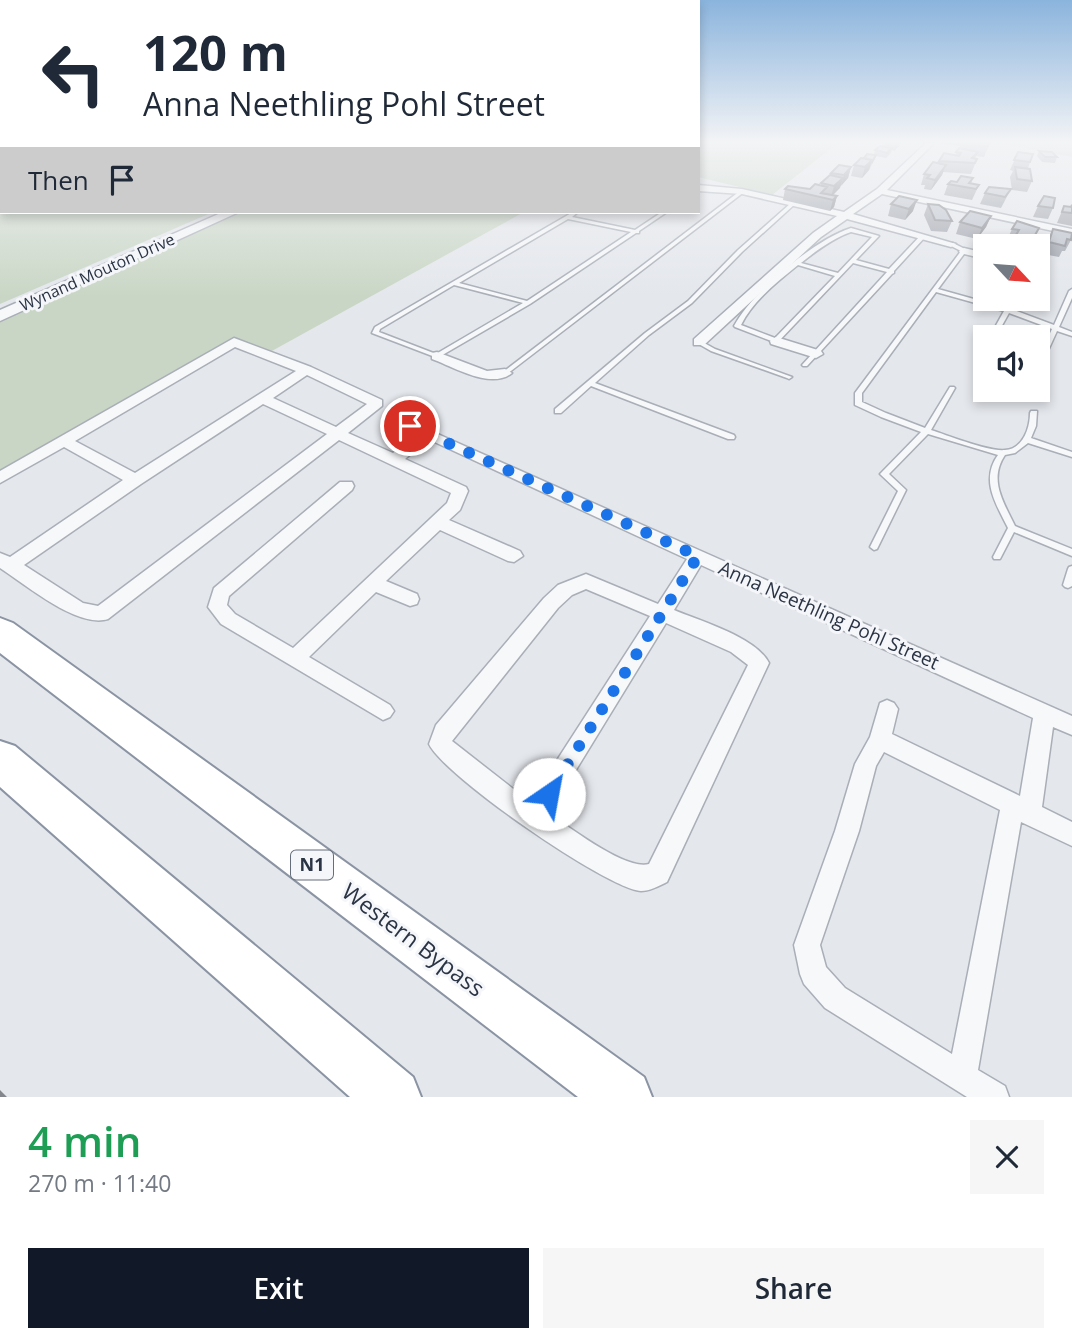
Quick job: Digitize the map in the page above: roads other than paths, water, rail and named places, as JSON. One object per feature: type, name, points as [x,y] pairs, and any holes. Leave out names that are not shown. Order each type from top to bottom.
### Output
[{"type":"highway","name":"Western Bypass","points":[[0,633],[624,1097]]},
{"type":"highway","points":[[0,760],[393,1097]]},
{"type":"street","points":[[751,194],[951,244]]},
{"type":"street","points":[[699,342],[817,236],[876,194]]},
{"type":"street","points":[[895,194],[1072,232]]},
{"type":"street","name":"Wynand Mouton Drive","points":[[0,316],[229,214]]},
{"type":"street","points":[[964,251],[973,253]]},
{"type":"street","points":[[776,341],[816,354]]},
{"type":"street","points":[[0,478],[230,343],[240,342],[306,370],[377,403],[339,435],[101,614],[78,609],[5,562],[306,370]]},
{"type":"street","points":[[437,356],[486,375],[505,373]]},
{"type":"street","points":[[264,399],[460,491],[454,506],[295,658]]},
{"type":"street","name":"Anna Neethling Pohl Street","points":[[395,419],[1072,726]]},
{"type":"street","points":[[395,460],[426,433]]},
{"type":"street","points":[[64,441],[135,480]]},
{"type":"street","points":[[346,486],[221,593],[217,607],[223,616],[383,710]]},
{"type":"street","points":[[436,521],[514,556]]},
{"type":"street","points":[[534,817],[665,613],[698,556]]},
{"type":"street","points":[[586,581],[598,584],[738,646],[757,659],[759,668],[658,873],[648,878],[624,873],[534,817],[446,753],[440,744],[444,732],[551,603],[576,584],[586,581]]},
{"type":"street","points":[[372,583],[410,599]]},
{"type":"street","points":[[887,709],[880,739],[866,764],[847,831],[807,945],[807,958],[814,974],[835,998],[994,1097]]},
{"type":"street","points":[[962,1077],[1044,713]]},
{"type":"street","points":[[880,739],[1072,834]]},
{"type":"lane","points":[[505,373],[739,194]]},
{"type":"lane","points":[[558,411],[647,334],[673,317],[793,204]]},
{"type":"lane","points":[[572,214],[375,330],[380,335],[437,356],[528,303],[662,214]]},
{"type":"lane","points":[[567,217],[637,232]]},
{"type":"lane","points":[[858,230],[876,236],[776,341],[745,331],[736,324],[799,264],[839,232],[858,230]]},
{"type":"lane","points":[[805,365],[923,236]]},
{"type":"lane","points":[[951,244],[964,251],[856,399],[861,407],[1002,454]]},
{"type":"lane","points":[[853,261],[892,272]]},
{"type":"lane","points":[[799,264],[839,275]]},
{"type":"lane","points":[[456,284],[528,303]]},
{"type":"lane","points":[[937,291],[973,301]]},
{"type":"lane","points":[[1050,342],[1072,291]]},
{"type":"lane","points":[[1015,312],[1045,321],[1056,330],[1072,334]]},
{"type":"lane","points":[[699,342],[713,350],[789,377]]},
{"type":"lane","points":[[589,383],[732,437]]},
{"type":"lane","points":[[874,547],[902,490],[884,474],[927,430],[952,388]]},
{"type":"lane","points":[[1034,413],[1028,440],[1020,448],[1002,454],[995,463],[993,480],[1012,528],[1072,554]]},
{"type":"lane","points":[[1028,440],[1072,454]]},
{"type":"lane","points":[[997,557],[1012,528]]},
{"type":"lane","points":[[1068,585],[1072,569]]}]
